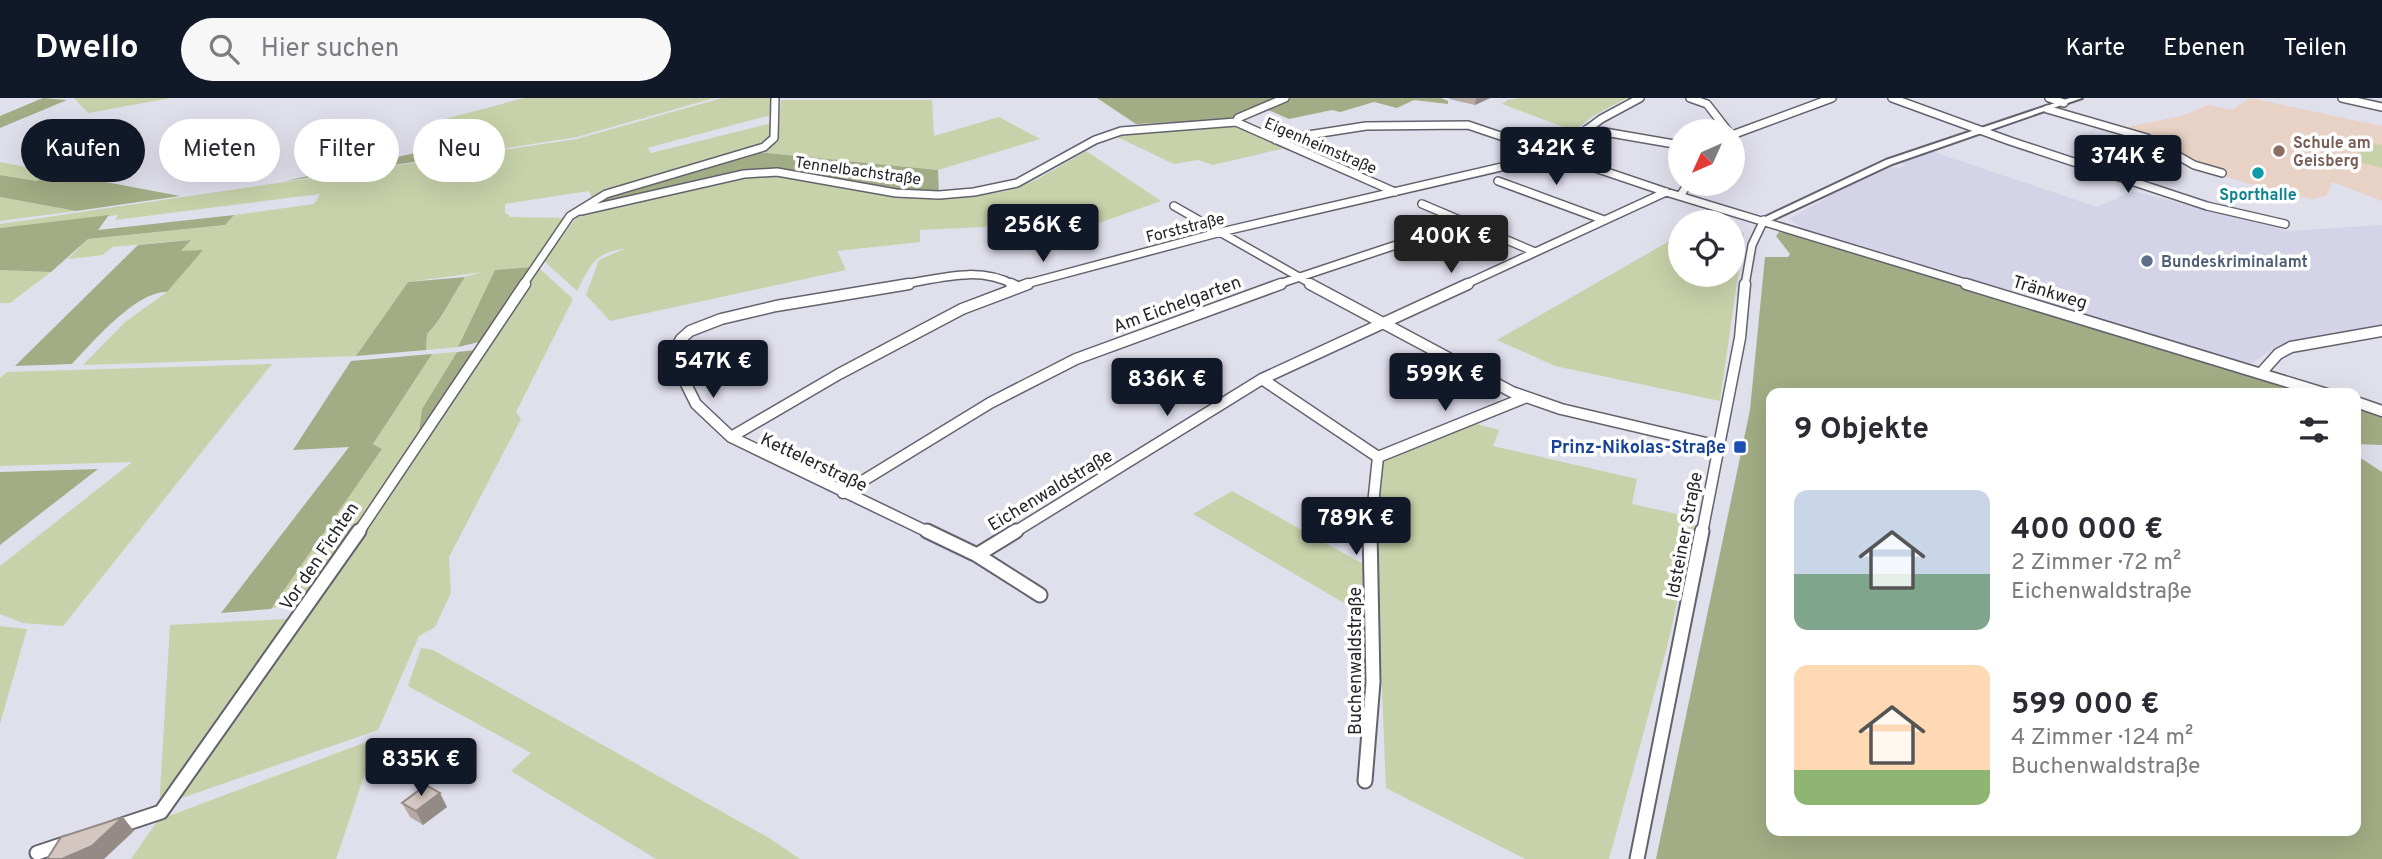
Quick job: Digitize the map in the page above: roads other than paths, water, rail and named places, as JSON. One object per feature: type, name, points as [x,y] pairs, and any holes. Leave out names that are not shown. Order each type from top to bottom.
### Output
[{"type":"street","name":"Vor den Fichten","points":[[37,853],[162,812],[311,602],[485,346],[546,247],[577,211],[606,194],[764,147],[774,138],[775,98]]},
{"type":"street","name":"Tennelbachstraße","points":[[577,211],[744,174],[777,172],[896,193],[939,195],[992,190],[1031,177],[1089,143],[1121,131],[1236,122],[1237,118],[1285,98]]},
{"type":"street","points":[[1553,155],[1587,129],[1640,98]]},
{"type":"street","points":[[1690,98],[1707,104],[1720,119]]},
{"type":"street","points":[[1745,129],[1832,98]]},
{"type":"street","points":[[1892,98],[1979,132],[2220,210],[2285,224]]},
{"type":"street","points":[[2049,98],[2064,103]]},
{"type":"street","points":[[1764,220],[1863,172],[2078,98]]},
{"type":"street","points":[[2342,98],[2382,107]]},
{"type":"street","points":[[2047,109],[2147,138],[2189,163],[2222,173]]},
{"type":"street","name":"Eigenheimstraße","points":[[1236,122],[1395,192]]},
{"type":"street","name":"Tränkweg","points":[[1276,140],[1366,126],[1456,124],[1479,128],[1666,192]]},
{"type":"street","points":[[1587,129],[1668,143]]},
{"type":"street","name":"Forststraße","points":[[731,437],[839,374],[962,309],[1017,288],[1094,264],[1220,232],[1553,155]]},
{"type":"street","points":[[1498,181],[1604,220]]},
{"type":"street","name":"Eichenwaldstraße","points":[[977,555],[1262,379],[1666,192]]},
{"type":"street","name":"Tränkweg","points":[[1680,196],[2308,388]]},
{"type":"street","points":[[1422,204],[1535,252]]},
{"type":"street","points":[[1174,206],[1380,324],[1524,398],[1719,446]]},
{"type":"street","name":"Idsteiner Straße","points":[[1637,859],[1740,338],[1754,233],[1764,220]]},
{"type":"street","name":"Am Eichelgarten","points":[[843,493],[1046,372],[1299,277],[1465,222]]},
{"type":"street","name":"Kettelerstraße","points":[[1017,288],[998,276],[973,273],[754,310],[690,331],[675,349],[675,362],[681,379],[696,404],[731,437],[977,555],[1040,595]]},
{"type":"street","points":[[2261,373],[2278,354],[2291,347],[2382,331]]},
{"type":"street","points":[[1262,379],[1378,457],[1524,398]]},
{"type":"street","points":[[2361,404],[2382,411]]},
{"type":"street","name":"Buchenwaldstraße","points":[[1365,781],[1373,737],[1374,633],[1370,515],[1378,457]]},
{"type":"place","name":"Schule am Geisberg","points":[[2279,151]]},
{"type":"place","name":"Sporthalle","points":[[2258,173]]},
{"type":"place","name":"Bundeskriminalamt","points":[[2147,261]]},
{"type":"place","name":"Prinz-Nikolas-Straße","points":[[1740,447]]}]
